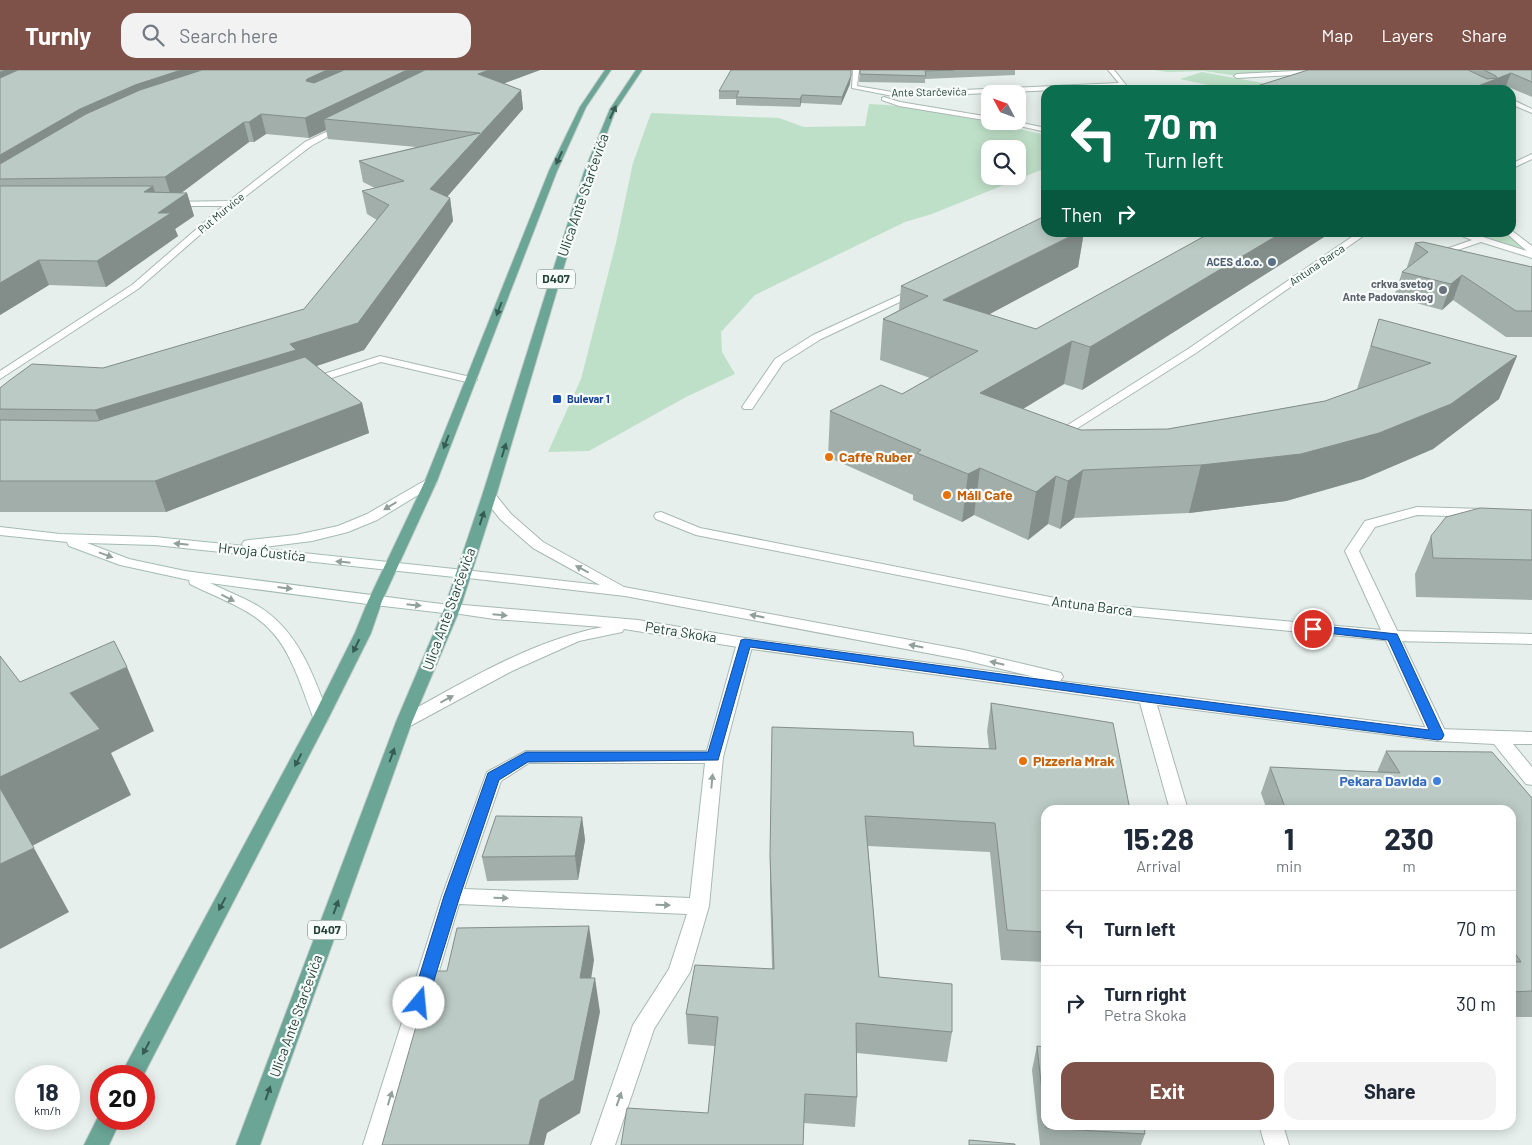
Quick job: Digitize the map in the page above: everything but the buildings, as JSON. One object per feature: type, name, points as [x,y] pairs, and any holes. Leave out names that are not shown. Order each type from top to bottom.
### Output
[{"type":"main road","points":[[137,1065],[321,717],[362,633],[431,481],[553,171],[583,107],[608,70]]},
{"type":"main road","name":"Ulica Ante Starčevića","points":[[253,1143],[404,722],[452,609],[489,496],[588,172],[614,109],[639,70]]},
{"type":"main road","points":[[96,1145],[104,1130]]},
{"type":"street","name":"Ante Starčevića","points":[[856,70],[854,87],[874,92],[898,94],[1041,88]]},
{"type":"street","name":"Ante Starčevića","points":[[1111,70],[1123,85]]},
{"type":"street","points":[[1237,76],[1348,70]]},
{"type":"street","points":[[874,92],[882,98],[899,104],[981,118]]},
{"type":"street","points":[[1516,103],[1530,108]]},
{"type":"street","name":"Put Murvice","points":[[0,376],[135,287],[231,203],[308,144],[352,122]]},
{"type":"street","points":[[1026,126],[1041,129]]},
{"type":"street","points":[[1516,164],[1532,156]]},
{"type":"street","points":[[164,204],[231,203]]},
{"type":"street","points":[[1516,234],[1532,236]]},
{"type":"street","name":"Antuna Barca","points":[[1069,428],[1192,351],[1358,237]]},
{"type":"street","points":[[1471,237],[1532,256]]},
{"type":"street","points":[[1515,237],[1532,250]]},
{"type":"street","points":[[1426,258],[1480,240]]},
{"type":"street","points":[[748,407],[779,361],[818,337],[929,285]]},
{"type":"street","points":[[296,386],[380,359],[471,380]]},
{"type":"street","points":[[217,547],[293,541],[347,528],[371,518],[431,481]]},
{"type":"street","points":[[489,496],[506,517],[538,546],[625,592]]},
{"type":"street","points":[[1438,735],[1352,551],[1370,524],[1417,511],[1494,513]]},
{"type":"street","name":"Antuna Barca","points":[[661,516],[696,531],[1075,606],[1393,636],[1532,639]]},
{"type":"street","name":"Hrvoja Ćustića","points":[[0,531],[60,538],[155,541],[464,574]]},
{"type":"street","name":"Hrvoja Ćustića","points":[[60,538],[125,562],[185,576],[375,601],[452,609]]},
{"type":"street","name":"Petra Skoka","points":[[464,574],[625,592],[964,656],[1147,698]]},
{"type":"street","points":[[185,576],[254,610],[279,630],[305,674],[321,717]]},
{"type":"street","name":"Petra Skoka","points":[[452,609],[638,625],[745,643],[1147,698],[1438,735],[1532,738]]},
{"type":"street","points":[[404,722],[506,667],[575,637],[638,625]]},
{"type":"street","points":[[603,1145],[644,1025],[679,972],[700,906],[714,757],[745,643]]},
{"type":"street","points":[[1147,698],[1178,805]]},
{"type":"street","points":[[1499,738],[1532,779]]},
{"type":"street","points":[[375,1145],[452,896],[493,777],[526,757],[714,757]]},
{"type":"street","points":[[452,896],[700,906]]},
{"type":"street","points":[[1272,1130],[1277,1145]]},
{"type":"green space","points":[[1154,70],[1321,70],[1237,76],[1204,71],[1168,72]]},
{"type":"green space","points":[[1202,72],[1273,85],[1210,85],[1180,79]]},
{"type":"green space","points":[[869,104],[913,108],[980,120],[981,130],[1024,130],[1041,134],[1041,170],[1026,176],[1026,140],[981,140],[981,185],[1004,185],[932,214],[905,222],[755,295],[721,332],[722,352],[735,374],[686,397],[589,451],[548,452],[581,379],[616,243],[633,163],[651,113],[779,118],[804,127],[865,126]]},
{"type":"green space","points":[[1470,237],[1513,237],[1532,255]]},
{"type":"place","name":"ACES d.o.o.","points":[[1272,262]]},
{"type":"place","name":"crkva svetog Ante Padovanskog","points":[[1443,290]]},
{"type":"place","name":"Bulevar 1","points":[[557,399]]},
{"type":"place","name":"Caffe Ruber","points":[[829,457]]},
{"type":"place","name":"Máli Cafe","points":[[947,495]]},
{"type":"place","name":"Pizzeria Mrak","points":[[1023,761]]},
{"type":"place","name":"Pekara Davida","points":[[1437,781]]},
{"type":"route","points":[[419,1003],[452,896],[493,777],[526,757],[714,757],[745,643],[1147,698],[1438,735],[1393,636],[1313,629]]}]
